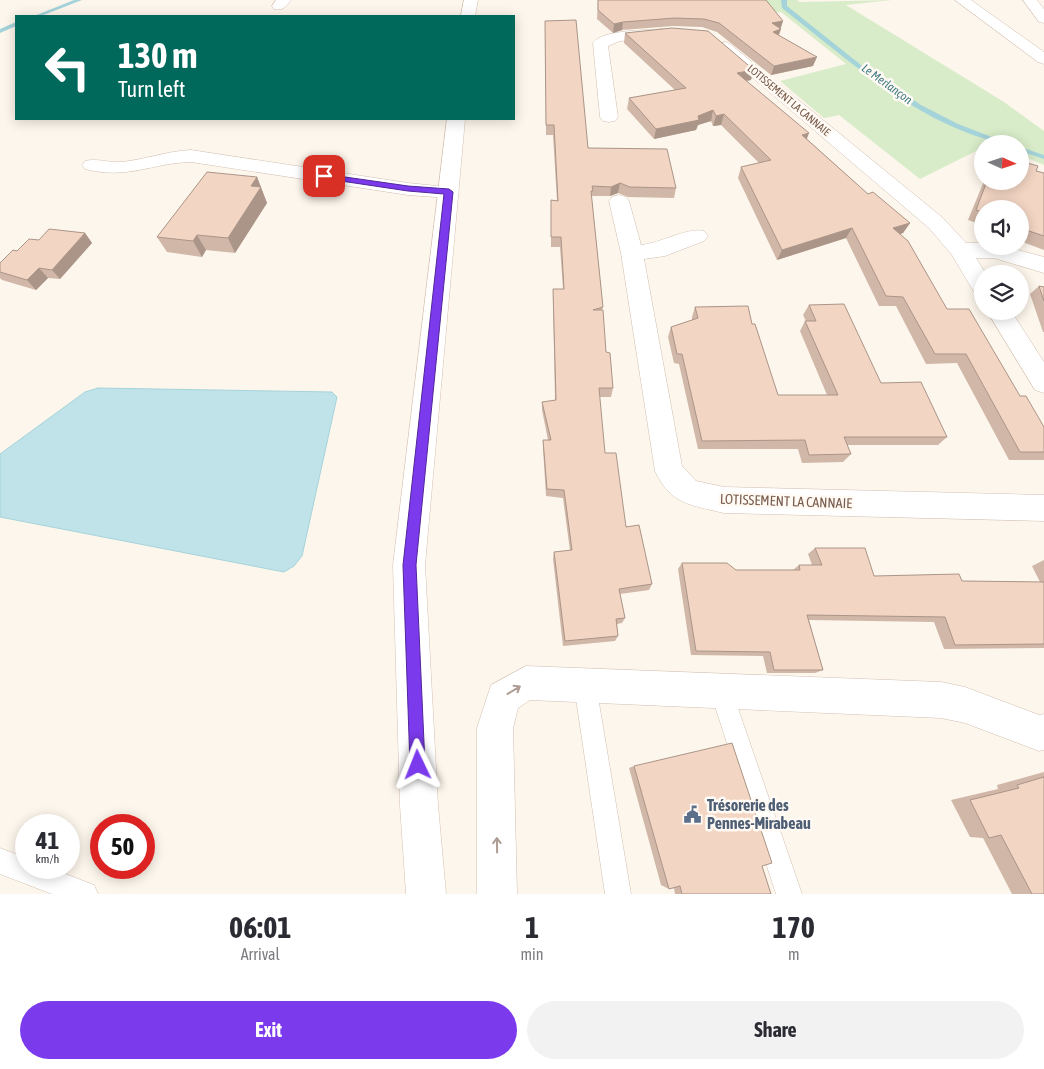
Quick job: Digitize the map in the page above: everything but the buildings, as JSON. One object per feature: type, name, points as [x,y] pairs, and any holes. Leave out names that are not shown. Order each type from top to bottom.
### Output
[{"type":"street","points":[[468,15],[471,0]]},
{"type":"street","points":[[962,0],[1044,59]]},
{"type":"street","points":[[1030,0],[1044,19]]},
{"type":"street","points":[[609,117],[600,47],[602,43],[618,36],[680,33]]},
{"type":"street","name":"LOTISSEMENT LA CANNAIE","points":[[711,36],[936,223],[960,250],[974,273]]},
{"type":"street","points":[[426,894],[419,805],[409,565],[456,120]]},
{"type":"street","points":[[92,165],[110,169],[129,168],[170,157],[190,156],[408,189],[449,192]]},
{"type":"street","name":"LOTISSEMENT LA CANNAIE","points":[[619,201],[632,253],[669,471],[688,492],[724,500],[1044,508]]},
{"type":"street","points":[[632,253],[657,251],[697,236]]},
{"type":"street","points":[[960,250],[994,251],[1044,265]]},
{"type":"street","points":[[1004,320],[1044,382]]},
{"type":"street","points":[[498,894],[495,728],[503,697],[526,683],[941,700],[965,705],[1044,732]]},
{"type":"lane","points":[[585,686],[618,894]]},
{"type":"lane","points":[[721,691],[789,894]]},
{"type":"lane","points":[[0,861],[85,894]]},
{"type":"green space","points":[[751,0],[797,0],[800,2],[892,0],[846,5],[1004,102],[1044,131],[1044,165],[1029,159],[1029,135],[974,135],[974,152],[920,179],[839,115],[824,118],[780,81],[846,64],[781,12],[752,14]]},
{"type":"water","points":[[98,388],[332,392],[337,397],[302,556],[294,566],[284,572],[0,517],[0,454],[85,392]]},
{"type":"waterway","points":[[40,15],[79,0]]},
{"type":"waterway","name":"Le Merlançon","points":[[784,0],[784,7],[898,94],[947,122],[981,135]]},
{"type":"waterway","points":[[0,31],[15,24]]},
{"type":"waterway","name":"Le Merlançon","points":[[1029,152],[1044,157]]},
{"type":"place","name":"Trésorerie des Pennes-Mirabeau","points":[[693,814]]},
{"type":"route","points":[[324,176],[408,189],[449,192],[409,565],[418,765]]}]
